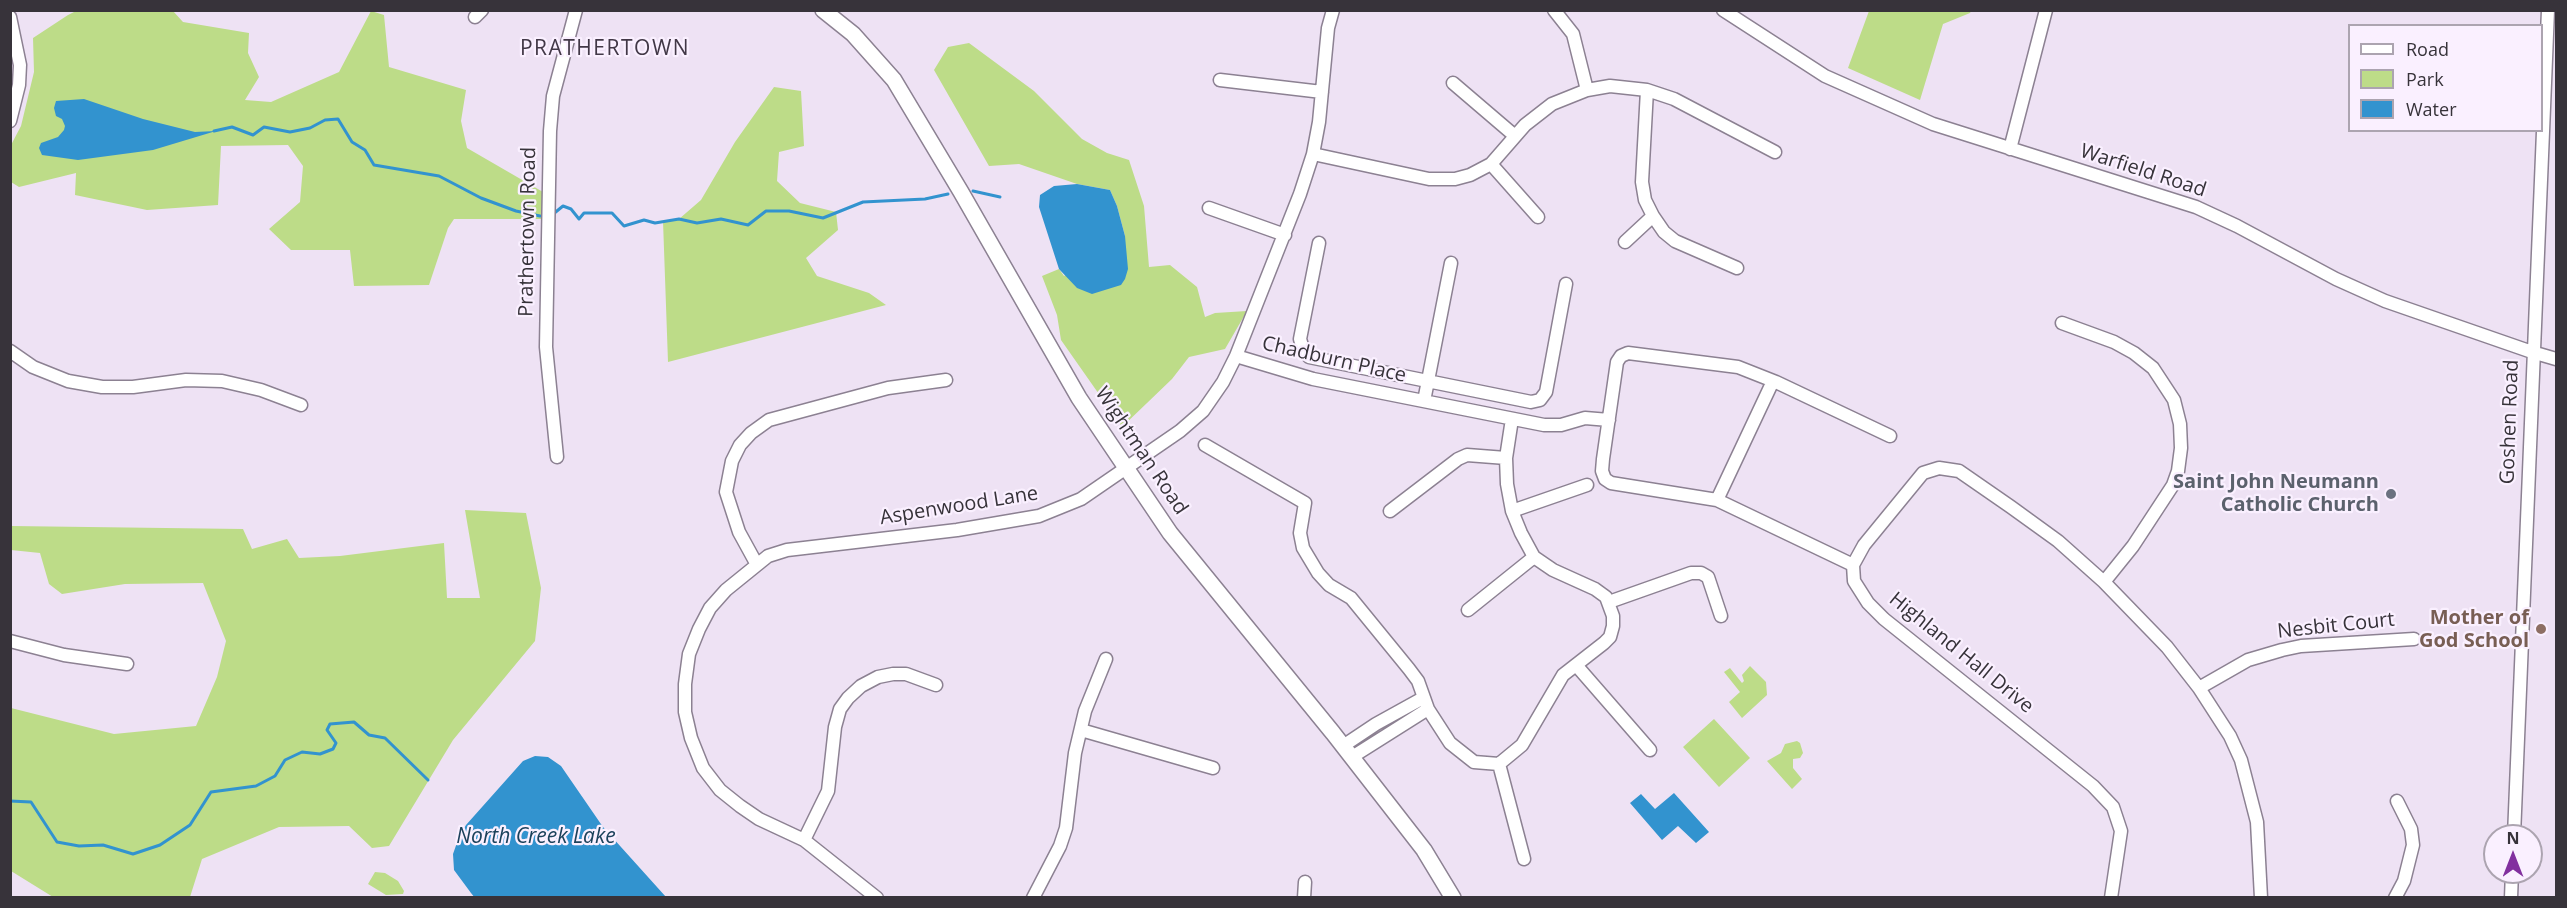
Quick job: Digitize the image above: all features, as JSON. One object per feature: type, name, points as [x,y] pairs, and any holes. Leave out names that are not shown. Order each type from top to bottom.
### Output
[{"type":"main road","name":"Wightman Road","points":[[823,10],[853,34],[894,80],[1079,398],[1170,533],[1348,752],[1424,850],[1453,897]]},
{"type":"street","name":"Prathertown Road","points":[[557,457],[546,347],[550,131],[556,79],[576,10]]},
{"type":"street","name":"Aspenwood Lane","points":[[877,897],[804,840],[759,819],[720,790],[703,768],[691,738],[685,712],[685,684],[689,654],[699,629],[710,608],[756,563],[787,550],[957,530],[1039,516],[1080,499],[1127,469],[1180,431],[1203,411],[1223,382],[1236,356],[1285,235],[1313,154],[1323,92],[1328,28],[1333,10]]},
{"type":"street","points":[[1554,10],[1573,34],[1587,90]]},
{"type":"street","name":"Warfield Road","points":[[1723,10],[1825,76],[1933,124],[2196,207],[2237,226],[2336,279],[2385,301],[2532,352],[2556,358]]},
{"type":"street","points":[[2010,148],[2046,10]]},
{"type":"street","name":"Goshen Road","points":[[2543,117],[2548,10]]},
{"type":"street","points":[[10,17],[20,65],[19,85],[10,122]]},
{"type":"street","points":[[1220,80],[1323,92]]},
{"type":"street","points":[[1453,83],[1515,136]]},
{"type":"street","points":[[1313,154],[1429,179],[1455,179],[1470,175],[1491,164],[1515,136],[1552,104],[1587,90],[1610,86],[1647,90],[1674,99],[1775,152]]},
{"type":"street","points":[[1647,90],[1642,182],[1645,200],[1653,216],[1664,232],[1675,241],[1737,268]]},
{"type":"street","name":"Goshen Road","points":[[2514,824],[2542,132]]},
{"type":"street","points":[[1491,164],[1538,217]]},
{"type":"street","points":[[1209,208],[1285,235]]},
{"type":"street","points":[[1625,242],[1653,216]]},
{"type":"street","name":"Chadburn Place","points":[[1319,243],[1300,339],[1309,357],[1531,402],[1540,400],[1546,392],[1566,284]]},
{"type":"street","name":"Chadburn Place","points":[[1424,400],[1451,263]]},
{"type":"street","points":[[2062,323],[2114,342],[2153,368],[2174,400],[2180,424],[2181,448],[2178,471],[2173,485],[2133,546],[2104,582]]},
{"type":"street","points":[[10,351],[33,367],[79,383],[102,387],[133,387],[186,380],[222,381],[261,390],[301,405]]},
{"type":"street","points":[[1890,436],[1738,367],[1628,353],[1621,356],[1617,362],[1602,471],[1605,479],[1611,483],[1716,500],[1853,565],[1864,545],[1923,472],[1939,468],[1959,471],[2058,541],[2104,582],[2161,639],[2199,688],[2230,736],[2244,769],[2257,822],[2261,897]]},
{"type":"street","name":"Chadburn Place","points":[[1236,356],[1313,379],[1512,419],[1554,426],[1585,418],[1609,420]]},
{"type":"street","points":[[756,563],[734,520],[726,492],[732,461],[740,445],[751,433],[769,420],[877,391],[946,380]]},
{"type":"street","points":[[1716,500],[1773,381]]},
{"type":"street","points":[[1205,445],[1305,503],[1300,533],[1309,561],[1329,585],[1351,598],[1418,681],[1426,703],[1450,743],[1462,755],[1485,765],[1499,764],[1522,745],[1563,675],[1610,637],[1613,626],[1609,602],[1595,589],[1553,570],[1534,556],[1521,533],[1512,511],[1507,484],[1506,458],[1512,419]]},
{"type":"street","points":[[1390,511],[1458,459],[1467,455],[1506,458]]},
{"type":"street","points":[[1512,511],[1587,485]]},
{"type":"street","points":[[1468,610],[1534,556]]},
{"type":"street","name":"Highland Hall Drive","points":[[1853,565],[1857,589],[1884,619],[2093,786],[2113,807],[2121,831],[2111,897]]},
{"type":"street","points":[[1609,602],[1691,573],[1701,573],[1708,577],[1721,616]]},
{"type":"street","name":"Nesbit Court","points":[[2199,688],[2248,660],[2282,650],[2301,646],[2414,639]]},
{"type":"street","points":[[10,641],[64,655],[127,664]]},
{"type":"street","points":[[1035,897],[1060,846],[1066,828],[1080,730],[1085,711],[1106,659]]},
{"type":"street","points":[[1576,665],[1650,750]]},
{"type":"street","points":[[804,840],[828,791],[835,727],[840,709],[848,698],[861,686],[878,677],[893,674],[906,674],[936,685]]},
{"type":"street","points":[[1348,752],[1426,703]]},
{"type":"street","points":[[1080,730],[1213,768]]},
{"type":"street","points":[[1499,764],[1524,859]]},
{"type":"street","points":[[2395,897],[2404,881],[2413,845],[2411,829],[2397,801]]},
{"type":"street","points":[[1304,897],[1305,882]]},
{"type":"green space","points":[[78,10],[173,11],[183,22],[249,33],[248,53],[259,77],[245,100],[271,102],[339,72],[371,11],[384,15],[389,67],[466,90],[461,121],[467,148],[543,192],[543,219],[454,219],[448,228],[429,285],[354,286],[350,250],[291,250],[269,229],[300,202],[303,166],[288,145],[221,146],[218,205],[147,210],[75,195],[76,173],[19,187],[11,182],[11,145],[21,126],[34,72],[33,38]]},
{"type":"green space","points":[[1869,11],[1971,11],[1943,24],[1920,100],[1848,68]]},
{"type":"green space","points":[[969,43],[1034,91],[1082,139],[1107,153],[1129,160],[1144,206],[1149,267],[1170,265],[1197,287],[1205,317],[1215,313],[1247,311],[1225,349],[1189,357],[1172,379],[1122,427],[1061,340],[1057,315],[1042,276],[1059,269],[1064,276],[1125,236],[1117,206],[1110,190],[1077,184],[1019,164],[989,166],[934,70],[948,47]]},
{"type":"green space","points":[[774,87],[801,91],[804,146],[779,152],[777,181],[800,203],[836,212],[838,230],[806,258],[817,276],[869,293],[886,305],[668,362],[663,221],[679,219],[701,200],[735,142]]},
{"type":"green space","points":[[465,510],[526,513],[541,588],[535,641],[453,740],[389,846],[372,848],[349,826],[279,827],[202,859],[190,897],[53,897],[11,871],[11,708],[114,734],[196,726],[217,677],[226,641],[203,583],[125,584],[62,594],[49,584],[40,553],[11,550],[11,526],[243,529],[252,549],[287,539],[299,558],[340,556],[444,543],[447,598],[480,598]]},
{"type":"green space","points":[[1750,666],[1766,682],[1767,695],[1742,718],[1729,702],[1740,692],[1724,672],[1730,668],[1742,683],[1744,681],[1742,675]]},
{"type":"green space","points":[[1714,719],[1750,758],[1719,787],[1683,747]]},
{"type":"green space","points":[[1797,741],[1803,753],[1800,758],[1793,759],[1793,768],[1802,779],[1792,789],[1767,761],[1781,753],[1785,744]]},
{"type":"green space","points":[[375,872],[385,873],[398,881],[404,891],[403,894],[386,895],[368,884]]},
{"type":"water","points":[[84,99],[143,119],[195,132],[216,131],[153,150],[78,160],[42,155],[39,148],[41,143],[58,137],[64,130],[62,119],[56,116],[54,108],[56,101]]},
{"type":"water","points":[[1077,184],[1110,190],[1125,236],[1128,269],[1125,279],[1121,285],[1092,294],[1077,288],[1059,269],[1039,207],[1040,195],[1054,186]]},
{"type":"water","name":"North Creek Lake","points":[[535,756],[548,757],[561,766],[603,827],[666,897],[475,898],[454,870],[453,854],[459,837],[466,825],[523,761]]},
{"type":"water","points":[[1674,793],[1709,832],[1696,843],[1678,826],[1662,840],[1630,803],[1641,794],[1655,809]]},
{"type":"waterway","points":[[214,131],[232,127],[253,135],[264,127],[290,132],[310,128],[325,120],[338,119],[352,142],[365,150],[374,165],[439,176],[481,198],[516,211],[540,216]]},
{"type":"waterway","points":[[973,191],[1000,197]]},
{"type":"waterway","points":[[552,215],[563,206],[571,209],[579,219],[584,213],[612,213],[624,226],[644,220],[655,223],[679,219],[697,223],[721,219],[748,225],[766,211],[789,211],[823,218],[863,202],[925,199],[948,194]]},
{"type":"waterway","points":[[10,801],[31,802],[57,842],[79,846],[103,845],[133,854],[160,845],[190,825],[211,792],[256,786],[275,776],[285,760],[302,752],[320,754],[333,749],[336,743],[327,730],[330,724],[354,722],[369,735],[385,738],[428,780]]},
{"type":"place","name":"Saint John Neumann Catholic Church","points":[[2391,494]]},
{"type":"place","name":"Mother of God School","points":[[2541,629]]},
{"type":"district","name":"PRATHERTOWN","points":[[605,49]]}]
